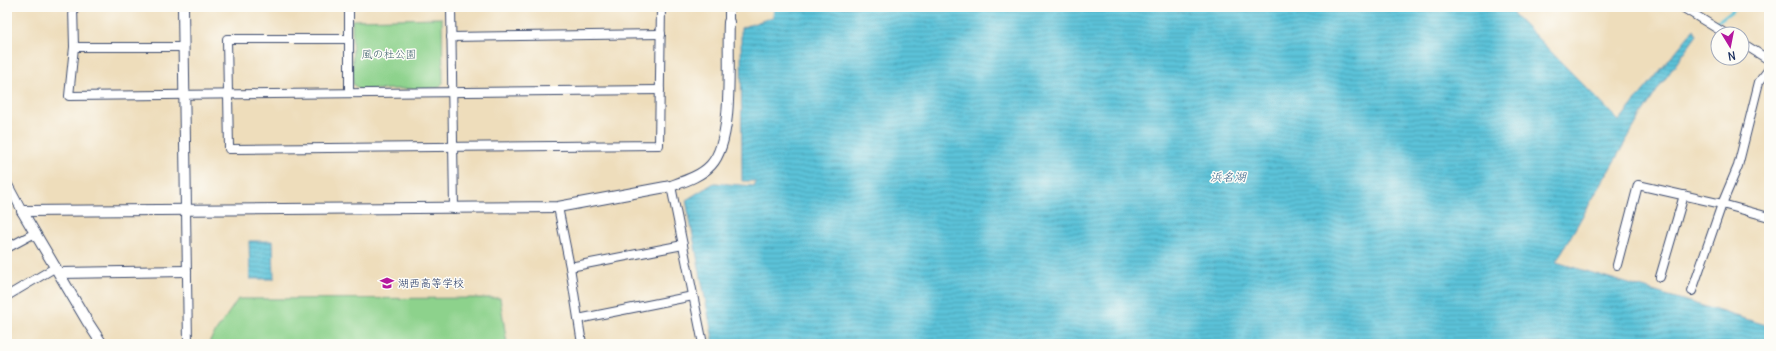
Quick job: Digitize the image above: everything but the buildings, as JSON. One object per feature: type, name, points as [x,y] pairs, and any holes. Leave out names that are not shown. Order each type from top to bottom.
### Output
[{"type":"street","points":[[74,7],[74,47],[69,96],[660,90]]},
{"type":"street","points":[[183,7],[188,344]]},
{"type":"street","points":[[349,7],[349,93]]},
{"type":"street","points":[[451,7],[454,209]]},
{"type":"street","points":[[348,39],[227,39],[229,149],[659,144],[661,7]]},
{"type":"street","points":[[22,211],[454,209],[558,207],[671,186],[688,180],[710,166],[719,155],[724,139],[727,116],[729,7]]},
{"type":"street","points":[[1682,7],[1713,26]]},
{"type":"street","points":[[451,37],[661,34]]},
{"type":"street","points":[[74,47],[183,47]]},
{"type":"street","points":[[1750,49],[1769,60]]},
{"type":"street","points":[[1692,291],[1722,204],[1738,166],[1759,82],[1769,69]]},
{"type":"street","points":[[7,183],[87,322],[102,344]]},
{"type":"street","points":[[1617,265],[1638,185],[1722,204],[1769,217]]},
{"type":"street","points":[[671,186],[703,344]]},
{"type":"street","points":[[1660,277],[1684,195]]},
{"type":"street","points":[[558,207],[570,267],[582,344]]},
{"type":"street","points":[[7,248],[35,232]]},
{"type":"street","points":[[570,267],[683,244]]},
{"type":"street","points":[[7,296],[58,270],[186,271]]},
{"type":"street","points":[[578,319],[693,296]]},
{"type":"green space","name":"風の杜公園","points":[[442,18],[443,83],[438,88],[360,90],[353,84],[352,20]]},
{"type":"green space","points":[[500,298],[507,344],[210,344],[210,340],[238,299]]},
{"type":"water","name":"浜名湖","points":[[774,7],[1507,7],[1619,121],[1694,29],[1697,35],[1660,86],[1638,120],[1556,262],[1769,326],[1769,344],[714,344],[686,200],[714,183],[755,186],[755,181],[742,181],[741,28],[773,17]]},
{"type":"water","points":[[249,241],[273,241],[274,279],[250,279]]},
{"type":"waterway","points":[[1717,22],[1737,7]]},
{"type":"place","name":"湖西高等学校","points":[[387,283]]}]
